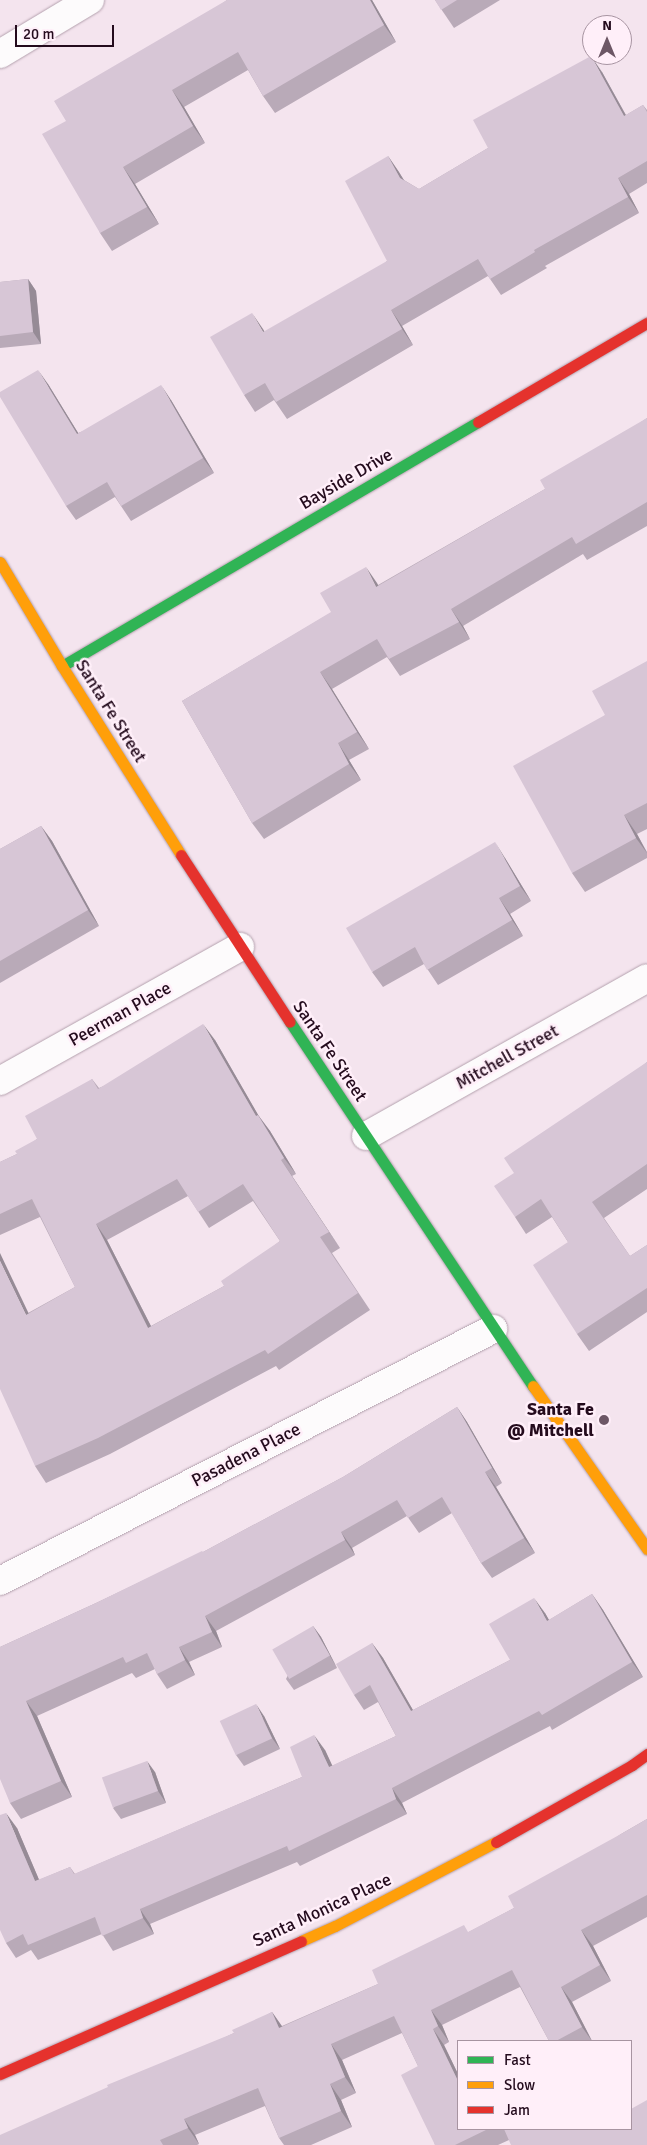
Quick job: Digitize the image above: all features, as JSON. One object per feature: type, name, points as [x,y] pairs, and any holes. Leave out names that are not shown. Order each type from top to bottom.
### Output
[{"type":"street","points":[[0,54],[90,0]]},
{"type":"street","name":"Bayside Drive","points":[[62,666],[647,323]]},
{"type":"street","name":"Santa Fe Street","points":[[0,562],[62,666],[240,947],[493,1329],[647,1550]]},
{"type":"street","name":"Peerman Place","points":[[0,1081],[240,947]]},
{"type":"street","name":"Mitchell Street","points":[[366,1136],[647,978]]},
{"type":"street","name":"Pasadena Place","points":[[0,1581],[493,1329]]},
{"type":"street","name":"Santa Monica Place","points":[[0,2074],[336,1926],[480,1851],[632,1766],[647,1754]]},
{"type":"building","points":[[227,0],[370,0],[384,25],[263,96],[238,52],[172,90],[193,126],[123,167],[147,207],[100,233],[42,134],[66,121],[54,101]]},
{"type":"building","points":[[435,0],[457,0],[441,10]]},
{"type":"building","points":[[582,61],[582,65],[596,65],[624,116],[643,105],[647,112],[647,161],[618,178],[628,197],[534,250],[535,252],[490,279],[478,259],[391,310],[402,329],[276,402],[265,383],[244,395],[210,337],[252,313],[263,332],[387,261],[345,181],[388,156],[400,178],[419,189],[488,148],[473,120]]},
{"type":"building","points":[[28,279],[33,332],[0,336],[0,282]]},
{"type":"building","points":[[38,370],[77,434],[161,385],[203,458],[121,506],[107,482],[66,506],[0,397],[0,392]]},
{"type":"building","points":[[647,418],[647,502],[576,544],[572,537],[451,609],[459,622],[389,659],[377,639],[320,672],[357,732],[338,743],[349,764],[252,823],[182,701],[331,612],[320,593],[366,567],[376,587],[545,489],[540,480]]},
{"type":"building","points":[[647,661],[647,803],[624,815],[636,838],[572,873],[513,766],[605,715],[592,691]]},
{"type":"building","points":[[41,826],[88,910],[0,961],[0,849]]},
{"type":"building","points":[[495,842],[520,886],[499,898],[512,920],[427,970],[415,947],[372,972],[346,928]]},
{"type":"building","points":[[203,1024],[256,1116],[258,1115],[284,1158],[281,1160],[329,1232],[320,1237],[358,1293],[268,1354],[265,1350],[98,1438],[35,1466],[0,1389],[0,1261],[26,1315],[75,1287],[32,1199],[0,1214],[0,1162],[17,1154],[15,1151],[37,1139],[25,1116],[92,1079],[98,1089]],"holes":[[[177,1179],[198,1212],[243,1184],[280,1241],[221,1281],[224,1286],[148,1328],[96,1224]]]},
{"type":"building","points":[[647,1062],[647,1164],[592,1202],[630,1256],[647,1245],[647,1288],[577,1334],[533,1265],[568,1242],[541,1199],[515,1217],[494,1186],[514,1173],[504,1158]]},
{"type":"building","points":[[457,1407],[492,1468],[485,1472],[524,1538],[481,1563],[442,1497],[408,1518],[397,1500],[341,1532],[345,1540],[205,1616],[212,1632],[179,1647],[185,1660],[157,1674],[147,1653],[126,1663],[123,1657],[26,1701],[61,1781],[10,1803],[0,1779],[0,1647],[203,1552],[343,1477]]},
{"type":"building","points":[[592,1594],[632,1662],[542,1715],[539,1711],[392,1788],[396,1799],[289,1851],[287,1846],[140,1909],[143,1918],[102,1936],[95,1917],[28,1945],[23,1934],[6,1943],[0,1930],[0,1815],[6,1813],[35,1881],[70,1867],[74,1874],[302,1777],[290,1747],[314,1735],[329,1767],[396,1736],[370,1685],[354,1695],[336,1664],[372,1643],[411,1711],[510,1660],[489,1624],[534,1598],[547,1621]]},
{"type":"building","points":[[313,1626],[330,1655],[289,1679],[272,1649]]},
{"type":"building","points":[[256,1704],[272,1738],[236,1755],[220,1721]]},
{"type":"building","points":[[147,1761],[158,1791],[113,1807],[102,1777]]},
{"type":"building","points":[[647,1819],[647,1895],[581,1930],[600,1965],[561,1987],[582,2027],[558,2040],[548,2040],[512,1970],[431,2010],[438,2026],[433,2029],[457,2079],[457,2130],[486,2130],[455,2145],[435,2145],[401,2075],[418,2066],[394,2016],[331,2044],[345,2077],[330,2084],[341,2111],[279,2138],[258,2088],[184,2119],[188,2128],[160,2140],[163,2145],[0,2145],[0,2135],[108,2087],[107,2085],[234,2033],[232,2030],[272,2012],[279,2028],[378,1984],[372,1970],[464,1925],[468,1932],[514,1908],[508,1896]]},
{"type":"building","points":[[647,2100],[647,2145],[511,2145],[504,2130],[632,2130],[632,2108]]},
{"type":"traffic: fast","points":[[62,666],[478,422]]},
{"type":"traffic: fast","points":[[290,1022],[533,1386]]},
{"type":"traffic: slow","points":[[0,562],[62,666],[181,855]]},
{"type":"traffic: slow","points":[[533,1386],[647,1549]]},
{"type":"traffic: slow","points":[[301,1941],[335,1926],[496,1842]]},
{"type":"traffic: jam","points":[[478,422],[647,323]]},
{"type":"traffic: jam","points":[[181,855],[290,1022]]},
{"type":"traffic: jam","points":[[496,1842],[632,1765],[647,1754]]},
{"type":"traffic: jam","points":[[0,2074],[301,1941]]},
{"type":"place","name":"Santa Fe @ Mitchell","points":[[604,1420]]}]
